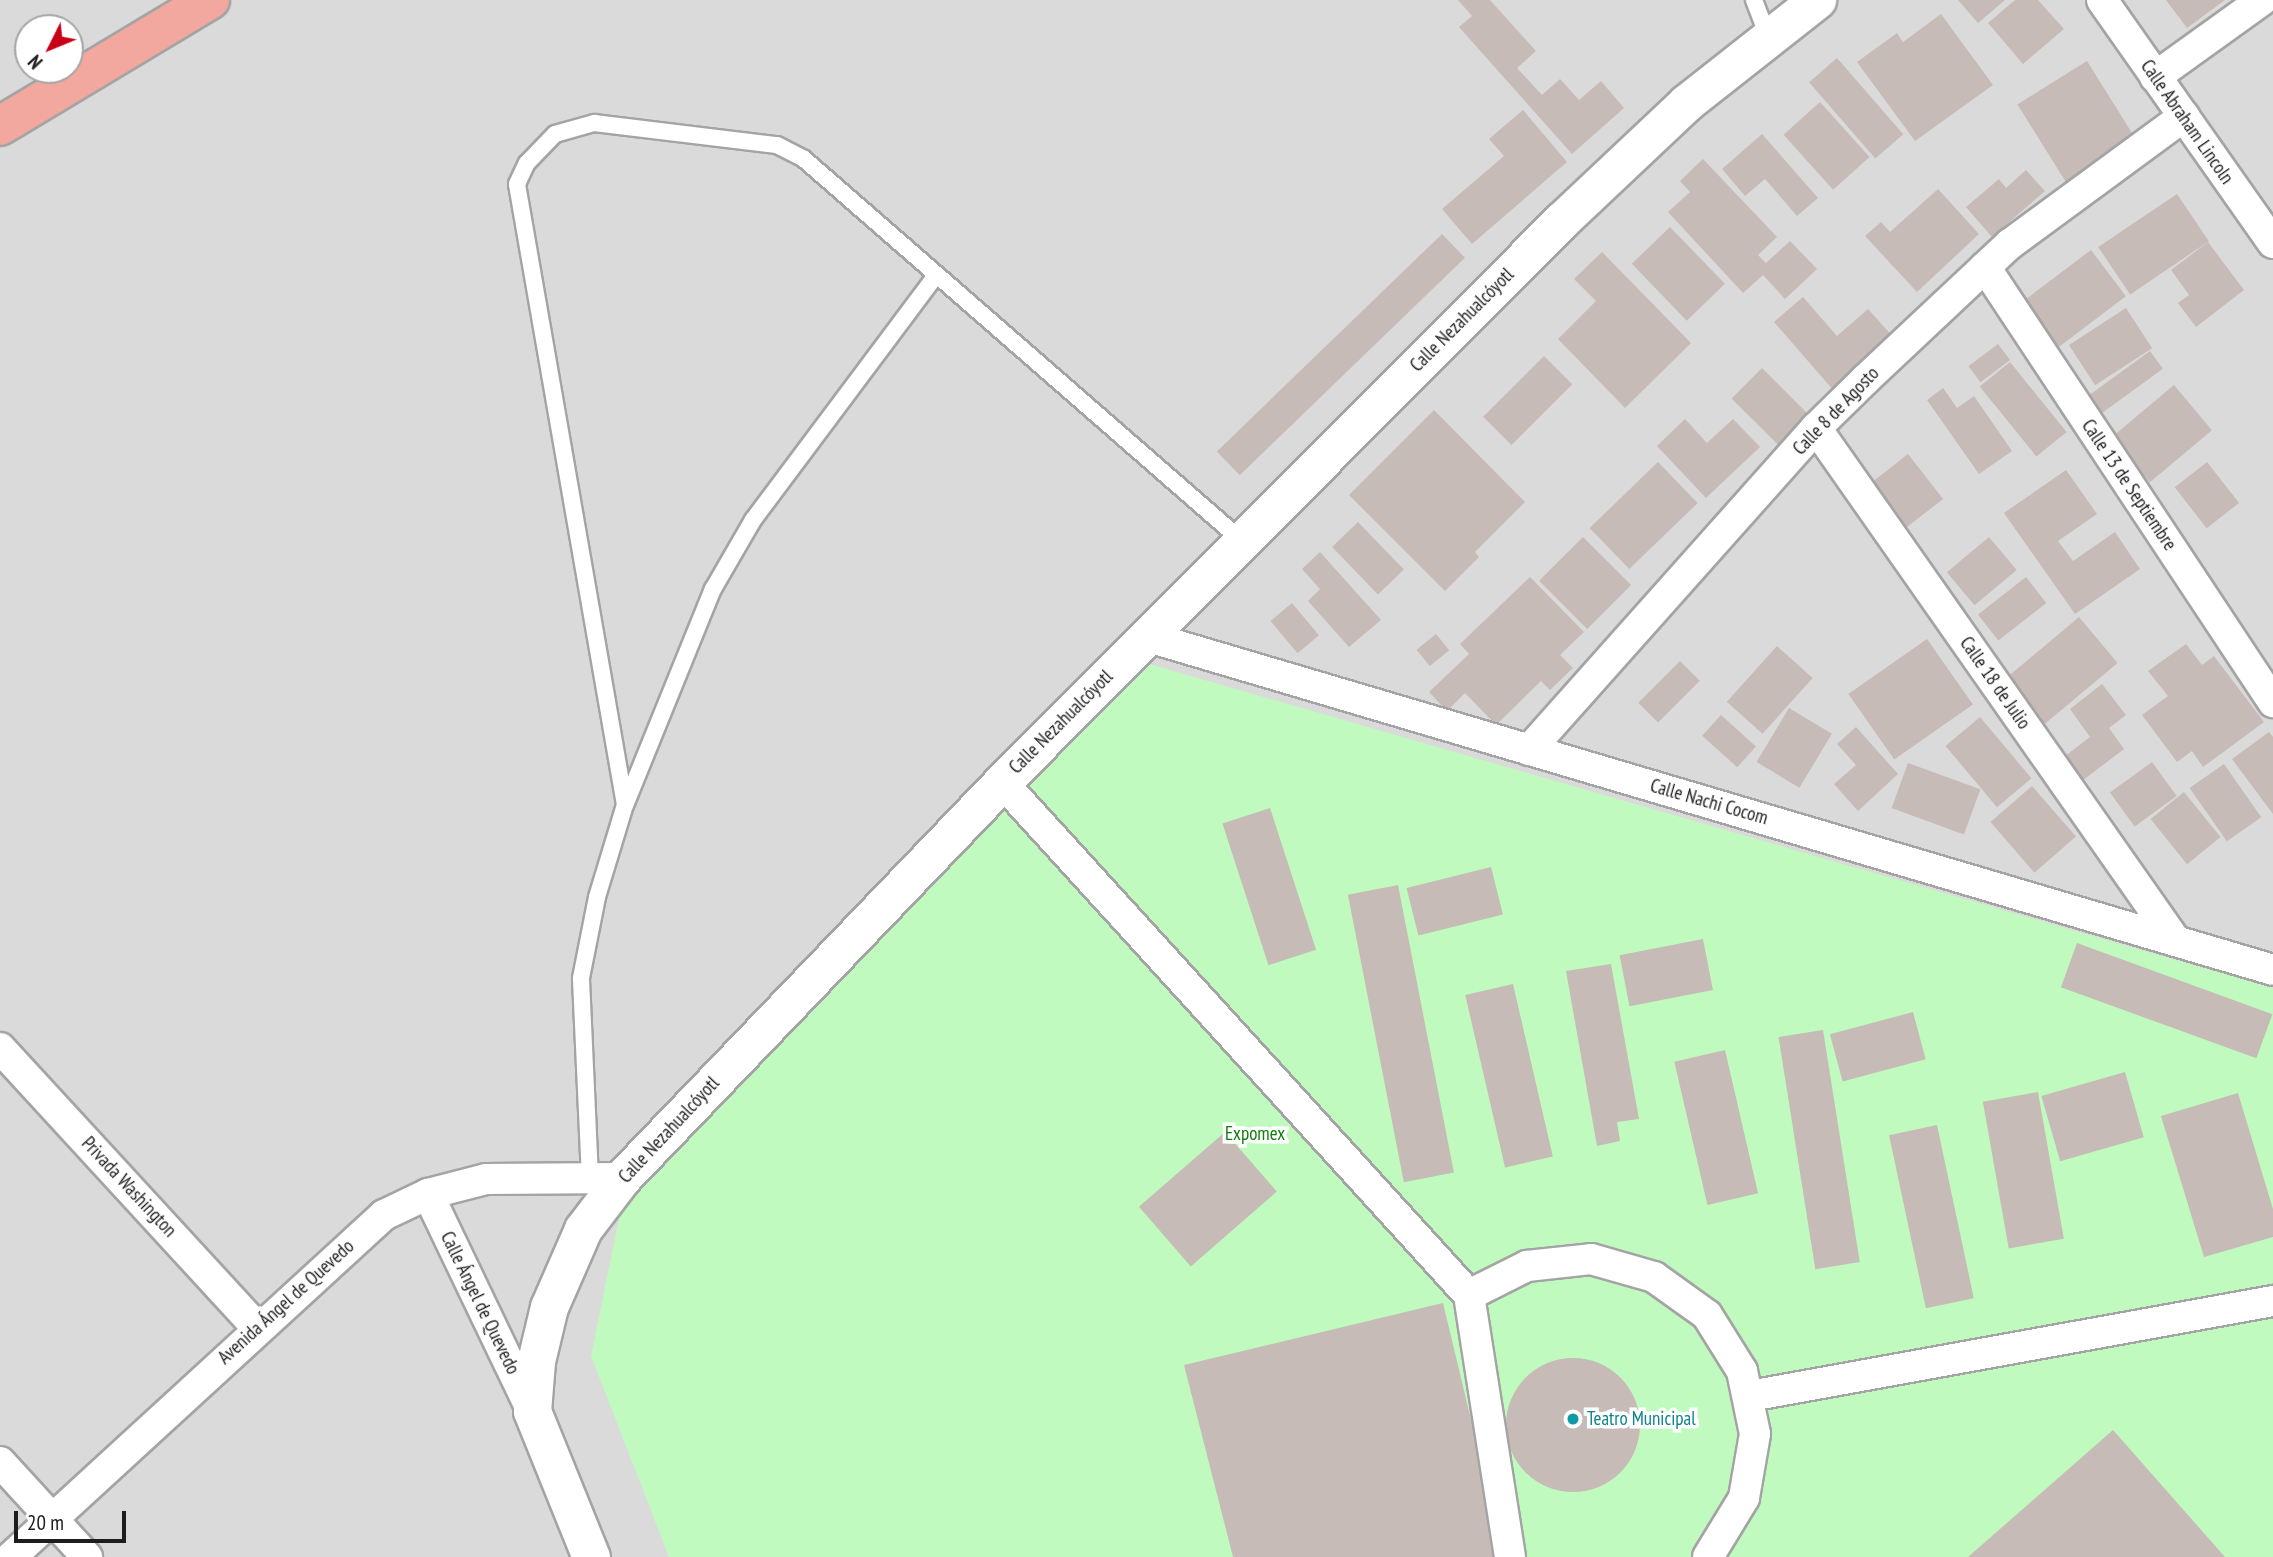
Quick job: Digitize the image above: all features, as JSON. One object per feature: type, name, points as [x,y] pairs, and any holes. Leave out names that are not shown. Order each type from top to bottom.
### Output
[{"type":"highway","points":[[0,126],[210,0]]},
{"type":"street","name":"Calle Nezahualcóyotl","points":[[591,1557],[532,1411],[536,1361],[549,1307],[606,1178],[1561,221],[1686,103],[1817,0]]},
{"type":"street","name":"Calle Abraham Lincoln","points":[[2102,0],[2273,243]]},
{"type":"street","points":[[2155,77],[2262,0]]},
{"type":"street","name":"Calle 8 de Agosto","points":[[1529,750],[1816,428],[2010,244],[2184,116]]},
{"type":"street","name":"Calle 13 de Septiembre","points":[[1985,267],[2273,702]]},
{"type":"street","name":"Calle 18 de Julio","points":[[1816,428],[2173,937]]},
{"type":"street","name":"Calle Nachi Cocom","points":[[1145,636],[2173,937],[2273,970]]},
{"type":"street","points":[[1002,782],[1469,1295],[1510,1557]]},
{"type":"street","name":"Privada Washington","points":[[0,1048],[257,1327]]},
{"type":"street","name":"Avenida Ángel de Quevedo","points":[[11,1557],[257,1327],[384,1215],[428,1194],[486,1179],[606,1178]]},
{"type":"street","name":"Calle Ángel de Quevedo","points":[[428,1194],[532,1411]]},
{"type":"street","points":[[1469,1295],[1507,1274],[1559,1259],[1624,1265],[1682,1293],[1707,1315],[1727,1341],[1750,1396],[1755,1434],[1744,1498],[1730,1528],[1707,1557]]},
{"type":"street","points":[[1750,1396],[2273,1301]]},
{"type":"street","points":[[0,1462],[87,1557]]},
{"type":"lane","points":[[1754,0],[1768,37]]},
{"type":"lane","points":[[625,805],[517,184],[527,163],[555,134],[594,123],[777,145],[804,159],[1241,540]]},
{"type":"lane","points":[[606,1178],[581,978],[597,897],[625,805],[713,589],[753,520],[936,275]]},
{"type":"shaded area","points":[[0,0],[2273,0],[2273,1557],[0,1557]]},
{"type":"green space","name":"Expomex","points":[[1125,657],[2273,988],[2273,1557],[669,1557],[591,1356],[626,1184]]},
{"type":"building","points":[[1458,0],[1490,0],[1536,51],[1517,68],[1542,95],[1560,79],[1579,100],[1601,81],[1624,108],[1572,154],[1459,27],[1472,16]]},
{"type":"building","points":[[1958,0],[2005,0],[1978,23]]},
{"type":"building","points":[[2015,0],[2038,0],[2064,29],[2023,64],[1988,23]]},
{"type":"building","points":[[2166,0],[2225,0],[2187,28]]},
{"type":"building","points":[[1941,14],[1993,85],[1915,141],[1857,62],[1897,33],[1903,42]]},
{"type":"building","points":[[1837,58],[1903,134],[1875,158],[1809,82]]},
{"type":"building","points":[[2087,61],[2141,148],[2072,191],[2017,104]]},
{"type":"building","points":[[1820,102],[1870,157],[1833,190],[1784,135]]},
{"type":"building","points":[[1523,110],[1567,162],[1472,244],[1442,209],[1504,156],[1489,139]]},
{"type":"building","points":[[1762,134],[1818,198],[1797,216],[1765,179],[1745,196],[1722,169]]},
{"type":"building","points":[[1703,159],[1777,237],[1758,255],[1766,263],[1790,241],[1817,269],[1785,299],[1763,275],[1743,293],[1668,212],[1690,192],[1680,181]]},
{"type":"building","points":[[2026,170],[2045,191],[1992,237],[1966,207],[1999,179],[2006,188]]},
{"type":"building","points":[[1938,189],[1979,234],[1917,292],[1865,236],[1881,222],[1890,232]]},
{"type":"building","points":[[2177,194],[2209,241],[2130,294],[2098,247]]},
{"type":"building","points":[[1670,227],[1725,284],[1687,321],[1632,264]]},
{"type":"building","points":[[1442,234],[1465,258],[1240,475],[1217,451]]},
{"type":"building","points":[[2208,242],[2244,290],[2196,327],[2178,303],[2189,295],[2171,270]]},
{"type":"building","points":[[2091,250],[2126,296],[2051,353],[2016,307]]},
{"type":"building","points":[[1602,252],[1691,343],[1625,408],[1558,339],[1596,301],[1574,279]]},
{"type":"building","points":[[1803,297],[1837,336],[1868,309],[1894,338],[1834,391],[1774,322]]},
{"type":"building","points":[[2126,308],[2152,348],[2095,385],[2069,345]]},
{"type":"building","points":[[1998,344],[2010,360],[1980,382],[1968,366]]},
{"type":"building","points":[[2150,351],[2163,369],[2096,418],[2083,400]]},
{"type":"building","points":[[1544,356],[1572,384],[1511,445],[1483,417]]},
{"type":"building","points":[[2010,362],[2067,432],[2036,456],[1980,387]]},
{"type":"building","points":[[1762,368],[1809,415],[1778,445],[1732,398]]},
{"type":"building","points":[[2174,385],[2212,430],[2150,482],[2112,437]]},
{"type":"building","points":[[1943,388],[1957,408],[1974,396],[2012,451],[1979,474],[1927,400]]},
{"type":"building","points":[[1434,410],[1525,502],[1475,552],[1479,557],[1445,591],[1349,495]]},
{"type":"building","points":[[1685,419],[1707,443],[1733,419],[1760,447],[1706,498],[1657,446]]},
{"type":"building","points":[[1908,454],[1943,499],[1903,530],[1868,485]]},
{"type":"building","points":[[1658,462],[1698,503],[1629,569],[1590,528]]},
{"type":"building","points":[[2207,462],[2239,503],[2207,528],[2175,487]]},
{"type":"building","points":[[2066,470],[2097,514],[2058,541],[2073,561],[2115,532],[2140,569],[2075,614],[2004,513]]},
{"type":"building","points":[[1358,522],[1404,569],[1378,594],[1332,547]]},
{"type":"building","points":[[1583,537],[1631,585],[1587,629],[1539,581]]},
{"type":"building","points":[[1989,537],[2017,570],[1975,605],[1947,572]]},
{"type":"building","points":[[1320,552],[1381,620],[1349,647],[1308,601],[1320,589],[1302,569]]},
{"type":"building","points":[[1530,577],[1584,632],[1560,655],[1573,668],[1550,690],[1541,681],[1496,725],[1465,693],[1447,711],[1429,692],[1469,654],[1460,644]]},
{"type":"building","points":[[2026,577],[2046,603],[1998,641],[1978,615]]},
{"type":"building","points":[[1292,603],[1319,635],[1298,653],[1271,621]]},
{"type":"building","points":[[2079,617],[2118,663],[2043,725],[2005,679]]},
{"type":"building","points":[[1436,634],[1449,650],[1430,666],[1417,650]]},
{"type":"building","points":[[1927,639],[1973,705],[1894,760],[1848,694]]},
{"type":"building","points":[[2186,644],[2202,665],[2214,656],[2264,722],[2203,767],[2192,751],[2177,762],[2142,715],[2168,696],[2148,671]]},
{"type":"building","points":[[1777,646],[1813,678],[1762,734],[1727,702]]},
{"type":"building","points":[[1680,661],[1700,681],[1658,723],[1638,703]]},
{"type":"building","points":[[2102,684],[2126,715],[2109,728],[2124,749],[2078,784],[2060,760],[2090,737],[2070,709]]},
{"type":"building","points":[[1789,708],[1832,734],[1799,788],[1757,762]]},
{"type":"building","points":[[1721,715],[1756,746],[1737,767],[1702,736]]},
{"type":"building","points":[[1980,717],[2031,778],[1997,807],[1946,746]]},
{"type":"building","points":[[1856,727],[1898,774],[1858,811],[1834,784],[1856,765],[1837,744]]},
{"type":"building","points":[[2269,732],[2273,737],[2273,814],[2232,759]]},
{"type":"building","points":[[2152,762],[2177,796],[2135,827],[2110,793]]},
{"type":"building","points":[[1908,763],[1980,789],[1964,834],[1892,808]]},
{"type":"building","points":[[2224,764],[2261,817],[2227,841],[2190,788]]},
{"type":"building","points":[[2032,786],[2076,837],[2034,873],[1990,822]]},
{"type":"building","points":[[2184,792],[2221,837],[2187,864],[2151,819]]},
{"type":"building","points":[[1270,808],[1316,950],[1268,965],[1222,823]]},
{"type":"building","points":[[1491,867],[1503,915],[1418,936],[1407,888]]},
{"type":"building","points":[[1398,885],[1454,1173],[1404,1182],[1348,895]]},
{"type":"building","points":[[1703,939],[1713,990],[1629,1006],[1620,955]]},
{"type":"building","points":[[2077,943],[2272,1014],[2256,1058],[2061,987]]},
{"type":"building","points":[[1611,964],[1639,1119],[1617,1122],[1620,1141],[1597,1146],[1566,971]]},
{"type":"building","points":[[1513,984],[1553,1156],[1505,1167],[1465,995]]},
{"type":"building","points":[[1913,1012],[1926,1059],[1843,1082],[1830,1034]]},
{"type":"building","points":[[1823,1030],[1860,1262],[1815,1269],[1779,1037]]},
{"type":"building","points":[[1725,1050],[1758,1193],[1707,1205],[1674,1062]]},
{"type":"building","points":[[2125,1072],[2144,1137],[2060,1161],[2041,1096]]},
{"type":"building","points":[[2038,1092],[2064,1239],[2009,1248],[1983,1102]]},
{"type":"building","points":[[2238,1093],[2273,1209],[2273,1237],[2204,1257],[2161,1116]]},
{"type":"building","points":[[1937,1125],[1974,1298],[1926,1308],[1889,1135]]},
{"type":"building","points":[[1225,1132],[1277,1192],[1191,1266],[1139,1207]]},
{"type":"building","points":[[1443,1303],[1504,1557],[1233,1557],[1184,1365]]},
{"type":"building","name":"Teatro Municipal","points":[[1573,1358],[1599,1363],[1621,1377],[1635,1399],[1640,1425],[1635,1451],[1621,1473],[1599,1487],[1573,1492],[1547,1487],[1525,1473],[1511,1451],[1506,1425],[1511,1399],[1525,1377],[1547,1363]]},
{"type":"building","points":[[2113,1430],[2225,1557],[1968,1557]]},
{"type":"place","name":"Teatro Municipal","points":[[1573,1419]]}]
